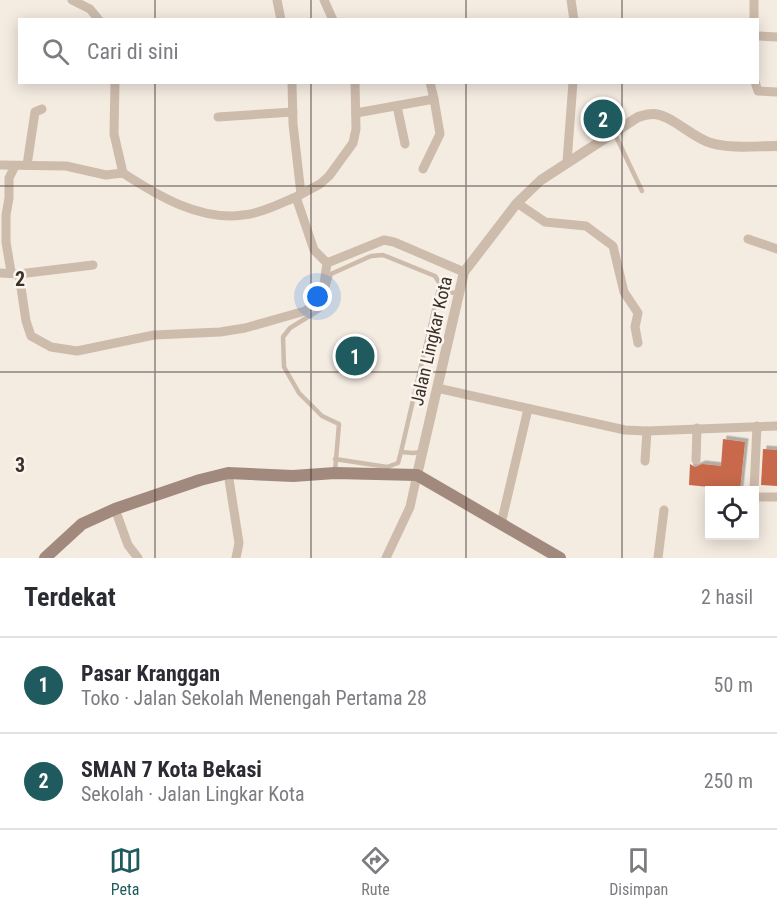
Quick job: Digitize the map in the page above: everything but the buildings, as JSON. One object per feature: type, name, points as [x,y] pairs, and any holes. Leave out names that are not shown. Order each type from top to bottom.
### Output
[{"type":"main road","points":[[45,558],[82,524],[115,509],[200,480],[228,473],[293,476],[335,473],[417,474],[560,558]]},
{"type":"street","points":[[72,0],[90,9],[97,18]]},
{"type":"street","points":[[277,0],[281,18]]},
{"type":"street","points":[[324,0],[332,18]]},
{"type":"street","points":[[571,0],[574,18]]},
{"type":"street","points":[[754,0],[754,18]]},
{"type":"street","points":[[759,36],[777,37]]},
{"type":"street","points":[[115,84],[114,134],[123,173]]},
{"type":"street","points":[[292,84],[298,196],[314,250],[327,263]]},
{"type":"street","points":[[0,165],[66,166],[106,175],[123,173],[151,191],[205,215],[242,216],[262,211],[298,196],[320,184],[329,176],[353,143],[356,113],[355,84]]},
{"type":"street","points":[[423,169],[440,134],[430,84]]},
{"type":"street","points":[[567,162],[573,84]]},
{"type":"street","points":[[756,84],[758,91],[777,92]]},
{"type":"street","points":[[356,113],[434,99]]},
{"type":"street","points":[[397,106],[405,144]]},
{"type":"street","points":[[27,165],[34,112],[42,109]]},
{"type":"street","points":[[218,117],[292,112]]},
{"type":"street","name":"Jalan Lingkar Kota","points":[[417,474],[464,272],[517,203],[541,180],[638,117],[653,114],[668,119],[693,136],[710,143],[727,146],[777,146]]},
{"type":"street","points":[[15,166],[9,178],[6,242],[31,336],[51,347],[77,351],[154,335],[220,332],[245,328],[305,311],[314,304],[324,284],[327,263]]},
{"type":"street","points":[[517,203],[544,222],[586,226],[613,246],[624,292],[638,314],[635,327],[638,343]]},
{"type":"street","points":[[748,239],[777,249]]},
{"type":"street","points":[[327,263],[384,240],[394,242],[464,272]]},
{"type":"street","points":[[0,273],[93,265]]},
{"type":"street","points":[[437,388],[625,430],[777,426]]},
{"type":"street","points":[[501,524],[528,409]]},
{"type":"street","points":[[754,486],[757,426]]},
{"type":"street","points":[[696,460],[697,428]]},
{"type":"street","points":[[645,461],[647,430]]},
{"type":"street","points":[[228,473],[239,543],[236,558]]},
{"type":"street","points":[[386,558],[410,507],[417,474]]},
{"type":"street","points":[[759,497],[777,497]]},
{"type":"street","points":[[115,509],[128,544],[138,558]]},
{"type":"street","points":[[658,558],[664,510]]},
{"type":"lane","points":[[614,132],[642,191]]},
{"type":"lane","points":[[335,459],[387,467],[398,463],[439,292],[440,284],[435,276],[383,255],[371,255],[331,274],[321,309],[290,328],[283,337],[284,367],[299,393],[322,416],[339,424],[335,459],[335,473]]},
{"type":"lane","points":[[439,292],[459,293]]},
{"type":"lane","points":[[401,452],[422,452]]},
{"type":"place","name":"SMAN 7 Kota Bekasi","points":[[603,119]]},
{"type":"place","name":"Pasar Kranggan","points":[[355,356]]}]
